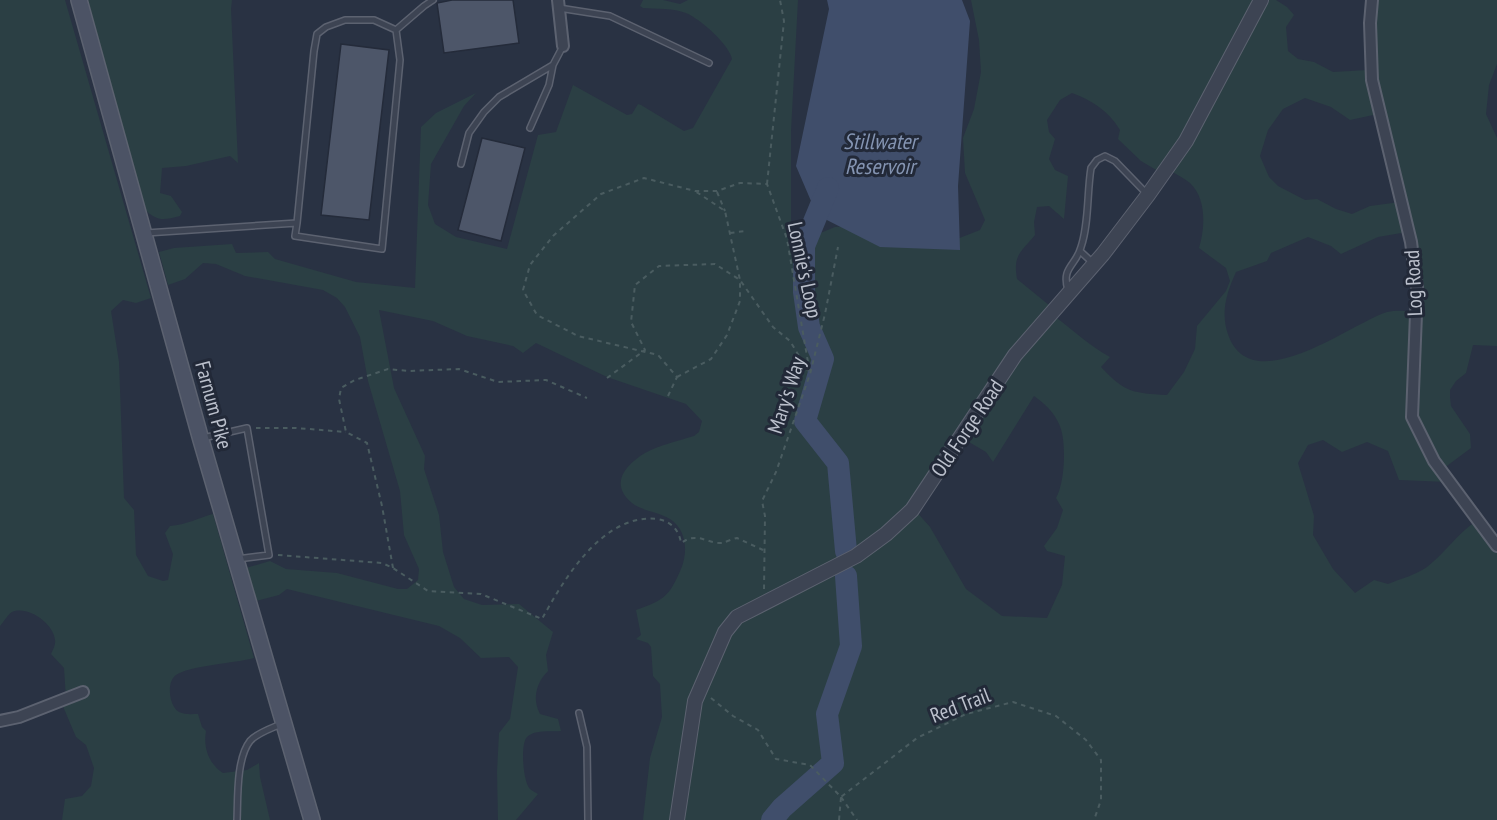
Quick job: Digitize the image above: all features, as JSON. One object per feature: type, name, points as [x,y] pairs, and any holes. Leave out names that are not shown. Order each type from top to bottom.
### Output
[{"type":"main road","name":"Farnum Pike","points":[[79,0],[201,438],[312,820]]},
{"type":"street","name":"Old Forge Road","points":[[677,820],[693,713],[700,688],[725,632],[737,617],[766,600],[856,556],[886,534],[912,510],[1015,355],[1094,264],[1148,195],[1186,141],[1261,0]]},
{"type":"street","name":"Log Road","points":[[1372,0],[1372,80],[1412,242],[1417,288],[1412,417],[1434,461],[1497,546]]},
{"type":"street","points":[[559,4],[563,46]]},
{"type":"street","points":[[0,721],[19,717],[82,692]]},
{"type":"lane","points":[[396,30],[433,0]]},
{"type":"lane","points":[[559,4],[610,16],[709,63]]},
{"type":"lane","points":[[345,20],[374,20],[396,30],[400,60],[382,249],[295,236],[317,34],[326,27],[345,20]]},
{"type":"lane","points":[[530,128],[549,86],[554,65],[563,46]]},
{"type":"lane","points":[[461,164],[469,133],[484,112],[499,97],[554,65]]},
{"type":"lane","points":[[1069,294],[1065,280],[1067,271],[1080,251],[1091,168],[1097,160],[1105,156],[1115,160],[1148,195]]},
{"type":"lane","points":[[145,233],[297,223]]},
{"type":"lane","points":[[1080,251],[1094,264]]},
{"type":"lane","points":[[201,438],[247,428],[269,555],[237,559]]},
{"type":"lane","points":[[579,713],[587,747],[588,820]]},
{"type":"lane","points":[[237,820],[239,775],[244,754],[250,742],[265,731],[284,722]]},
{"type":"path","points":[[677,377],[658,355],[645,350],[578,336],[537,315],[523,290],[530,265],[553,236],[601,194],[644,178],[695,191],[717,191],[740,183],[767,184],[784,21],[780,0]]},
{"type":"path","name":"Lonnie's Loop","points":[[767,184],[787,239],[810,374]]},
{"type":"path","points":[[695,191],[726,211]]},
{"type":"path","points":[[668,396],[677,377],[711,359],[727,335],[740,301],[740,280],[726,211],[717,191]]},
{"type":"path","points":[[730,233],[746,231]]},
{"type":"path","name":"Mary's Way","points":[[766,600],[763,579],[765,516],[762,501],[776,472],[810,374],[838,247]]},
{"type":"path","points":[[645,350],[631,322],[635,285],[659,266],[715,264],[740,280],[773,327],[790,341],[810,374]]},
{"type":"path","points":[[607,378],[645,350]]},
{"type":"path","points":[[346,432],[339,399],[341,388],[355,380],[388,369],[408,371],[459,369],[498,382],[546,380],[587,398]]},
{"type":"path","points":[[247,428],[296,428],[346,432],[367,443],[382,506],[393,568]]},
{"type":"path","points":[[269,555],[382,563],[428,591],[481,594],[542,619],[567,576],[594,545],[611,532],[642,518],[666,520],[677,531],[681,543],[692,538],[721,543],[737,538],[763,550]]},
{"type":"path","points":[[700,688],[733,716],[758,730],[776,759],[810,765],[841,796],[857,820]]},
{"type":"path","name":"Red Trail","points":[[841,796],[917,738],[966,714],[1013,702],[1056,716],[1086,740],[1101,760],[1101,800],[1094,820]]},
{"type":"path","points":[[838,820],[841,796]]},
{"type":"green space","points":[[0,0],[65,0],[151,298],[136,303],[123,300],[111,311],[119,362],[124,498],[134,510],[136,555],[148,576],[163,581],[168,580],[173,554],[165,533],[170,526],[213,514],[254,658],[201,667],[176,675],[170,688],[171,700],[179,712],[198,714],[202,727],[206,731],[205,743],[208,755],[223,773],[247,770],[259,763],[270,820],[62,820],[65,799],[82,796],[91,786],[94,768],[86,745],[76,737],[62,704],[66,698],[64,668],[51,654],[55,644],[54,634],[39,617],[25,611],[12,612],[0,626]]},
{"type":"green space","points":[[88,0],[232,0],[238,163],[230,156],[186,166],[162,168],[160,193],[171,196],[182,212],[180,216],[161,219],[144,209]]},
{"type":"green space","points":[[643,0],[663,0],[680,4],[688,0],[798,0],[791,131],[791,231],[818,234],[835,227],[850,226],[957,239],[980,230],[985,220],[965,173],[963,138],[974,109],[981,72],[979,40],[971,0],[1276,0],[1294,15],[1286,27],[1288,51],[1298,59],[1314,62],[1333,72],[1368,70],[1372,0],[1497,0],[1497,64],[1489,85],[1486,114],[1497,138],[1497,346],[1473,345],[1466,373],[1450,390],[1451,406],[1470,434],[1471,448],[1440,471],[1448,482],[1399,480],[1388,451],[1367,442],[1342,452],[1323,440],[1308,445],[1298,463],[1314,516],[1313,535],[1333,569],[1355,593],[1374,580],[1388,584],[1423,570],[1476,521],[1497,547],[1497,820],[643,820],[650,758],[662,717],[660,684],[653,676],[651,647],[648,643],[636,639],[641,635],[636,610],[659,600],[669,592],[681,569],[685,549],[683,535],[676,524],[666,517],[641,508],[625,496],[621,482],[622,475],[631,463],[645,453],[694,436],[699,432],[702,421],[686,404],[607,377],[536,343],[523,353],[513,346],[467,336],[433,321],[379,310],[394,388],[425,456],[424,469],[439,515],[443,552],[454,587],[464,599],[482,605],[519,604],[553,632],[546,655],[548,671],[536,691],[536,703],[540,714],[558,719],[561,731],[530,734],[524,747],[523,763],[526,779],[530,789],[538,794],[516,820],[498,820],[499,733],[510,719],[518,667],[509,657],[481,658],[460,638],[439,626],[287,589],[279,595],[256,601],[246,568],[270,561],[286,569],[337,573],[398,589],[407,589],[418,580],[419,569],[404,535],[400,491],[368,381],[360,337],[345,307],[337,298],[323,290],[245,276],[216,264],[203,263],[185,279],[168,285],[159,252],[174,248],[232,244],[236,253],[268,252],[275,259],[356,282],[415,288],[421,127],[436,113],[476,93],[464,106],[431,164],[428,205],[435,224],[456,237],[507,249],[538,135],[556,132],[573,85],[627,115],[632,114],[638,104],[641,105],[684,131],[693,128],[732,59],[720,39],[692,16],[676,10],[640,6]],"holes":[[[1072,93],[1093,103],[1111,117],[1120,130],[1118,139],[1141,161],[1163,174],[1169,170],[1190,183],[1196,190],[1202,205],[1203,232],[1199,248],[1226,268],[1230,281],[1226,291],[1197,326],[1195,349],[1184,372],[1167,395],[1138,392],[1123,387],[1101,367],[1110,357],[1054,316],[1055,310],[1017,279],[1017,259],[1035,235],[1034,222],[1037,207],[1049,206],[1064,219],[1068,176],[1055,170],[1049,159],[1055,139],[1049,132],[1047,120],[1060,100]],[[1305,98],[1331,107],[1350,120],[1378,114],[1400,202],[1370,206],[1352,214],[1317,199],[1305,200],[1278,186],[1269,177],[1260,156],[1268,130],[1283,109]],[[1407,232],[1415,311],[1387,312],[1327,342],[1280,360],[1259,361],[1241,354],[1229,337],[1225,320],[1227,296],[1236,272],[1267,261],[1271,253],[1308,237],[1331,246],[1341,254],[1378,237]],[[1034,396],[1049,408],[1062,431],[1063,472],[1056,498],[1063,510],[1057,528],[1044,546],[1047,551],[1065,556],[1062,585],[1047,618],[1002,616],[966,589],[930,527],[914,509],[962,438],[986,452],[993,462]]]},
{"type":"water","name":"Stillwater Reservoir","points":[[827,0],[962,0],[970,21],[958,186],[960,250],[880,247],[817,215],[796,166],[829,9]]},
{"type":"building","points":[[452,0],[513,0],[519,43],[444,53],[437,3]]},
{"type":"building","points":[[341,44],[389,50],[369,220],[321,215]]},
{"type":"building","points":[[482,138],[525,148],[501,241],[458,230]]},
{"type":"waterway","points":[[828,188],[804,246],[804,292],[809,327],[823,359],[805,421],[838,463],[846,551]]},
{"type":"waterway","points":[[772,820],[782,808],[833,763],[827,714],[851,646],[846,576]]}]
